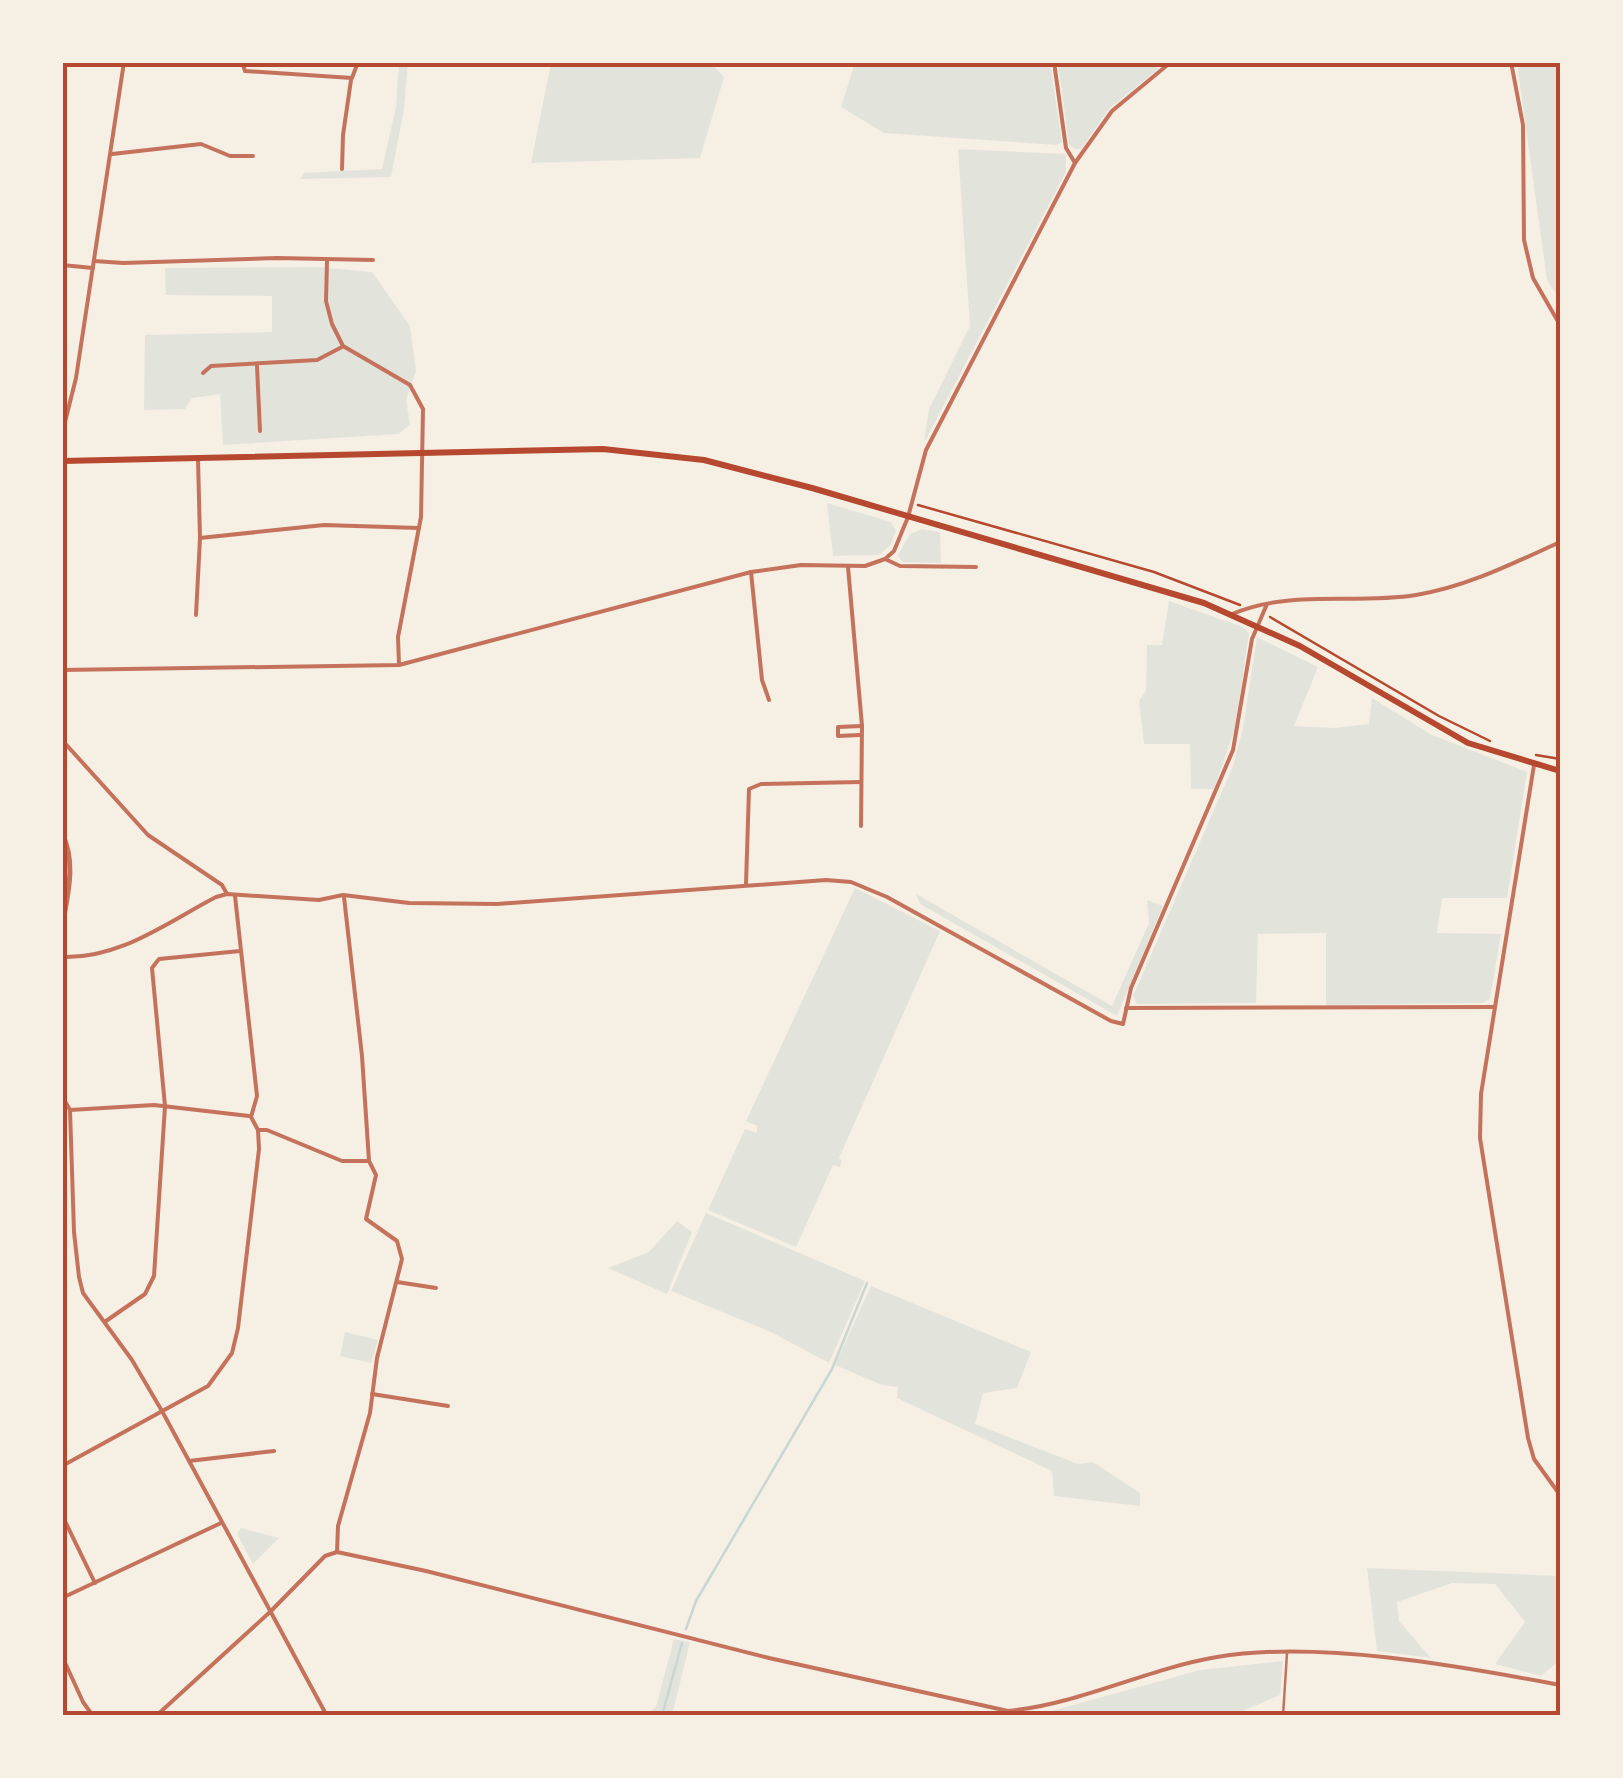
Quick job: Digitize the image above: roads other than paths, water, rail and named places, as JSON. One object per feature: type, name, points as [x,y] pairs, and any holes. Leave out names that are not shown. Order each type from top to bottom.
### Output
[{"type":"main road","points":[[62,461],[603,449],[704,460],[1143,583],[1232,614],[1468,743],[1560,771]]},
{"type":"street","points":[[62,434],[70,409],[124,62]]},
{"type":"street","points":[[242,62],[245,71],[352,78]]},
{"type":"street","points":[[342,170],[343,135],[358,62]]},
{"type":"street","points":[[1054,62],[1066,148],[1075,163]]},
{"type":"street","points":[[62,670],[399,665],[751,572],[801,565],[865,566],[886,559],[900,541],[926,450],[1075,163],[1112,111],[1170,62]]},
{"type":"street","points":[[1511,62],[1524,125],[1524,240],[1533,278],[1560,325]]},
{"type":"street","points":[[112,154],[200,144],[230,156],[253,156]]},
{"type":"street","points":[[62,265],[276,258],[373,260]]},
{"type":"street","points":[[327,261],[329,316],[344,346],[410,384],[423,409],[419,528],[398,638],[399,665]]},
{"type":"street","points":[[204,374],[211,366],[318,360],[344,346]]},
{"type":"street","points":[[257,364],[260,431]]},
{"type":"street","points":[[196,615],[200,538],[198,459]]},
{"type":"street","points":[[200,538],[324,525],[419,528]]},
{"type":"street","points":[[1232,614],[1298,599],[1397,597],[1442,590],[1560,542]]},
{"type":"street","points":[[886,559],[900,566],[976,567]]},
{"type":"street","points":[[848,565],[862,726],[861,826]]},
{"type":"street","points":[[751,572],[762,680],[769,700]]},
{"type":"street","points":[[62,957],[86,958],[116,951],[227,894],[319,900],[343,895],[410,903],[498,904],[826,880],[871,889],[1111,1022],[1123,1024],[1131,988],[1233,750],[1258,625],[1266,604]]},
{"type":"street","points":[[862,726],[838,726],[838,736],[862,735]]},
{"type":"street","points":[[62,740],[148,834],[222,885],[227,894]]},
{"type":"street","points":[[1534,765],[1481,1094],[1480,1138],[1528,1438],[1534,1460],[1560,1496]]},
{"type":"street","points":[[746,884],[749,789],[761,784],[861,782]]},
{"type":"street","points":[[62,833],[69,846],[72,870],[62,928]]},
{"type":"street","points":[[62,1466],[208,1386],[232,1353],[238,1328],[258,1130],[251,1117],[257,1096],[235,894]]},
{"type":"street","points":[[338,1552],[338,1526],[370,1413],[402,1260],[397,1241],[366,1218],[376,1175],[369,1161],[362,1056],[343,895]]},
{"type":"street","points":[[105,1321],[145,1294],[154,1276],[165,1106],[152,968],[159,958],[240,951]]},
{"type":"street","points":[[1126,1008],[1495,1008]]},
{"type":"street","points":[[62,1096],[70,1110],[78,1277],[84,1293],[162,1411],[326,1716]]},
{"type":"street","points":[[70,1110],[165,1106],[251,1117]]},
{"type":"street","points":[[258,1130],[267,1130],[342,1161],[369,1161]]},
{"type":"street","points":[[396,1282],[436,1288]]},
{"type":"street","points":[[372,1394],[448,1406]]},
{"type":"street","points":[[189,1460],[274,1451]]},
{"type":"street","points":[[62,1452],[70,1462]]},
{"type":"street","points":[[62,1515],[96,1584]]},
{"type":"street","points":[[62,1598],[222,1523]]},
{"type":"street","points":[[156,1716],[325,1556],[338,1552],[1008,1711],[1036,1708],[1160,1670],[1218,1657],[1287,1653],[1362,1656],[1560,1685]]},
{"type":"street","points":[[62,1656],[93,1716]]},
{"type":"street","points":[[965,1716],[967,1704]]},
{"type":"lane","points":[[1283,1716],[1287,1653]]},
{"type":"waterway","points":[[686,1629],[696,1601],[832,1369],[867,1283]]},
{"type":"waterway","points":[[660,1716],[682,1643]]}]
